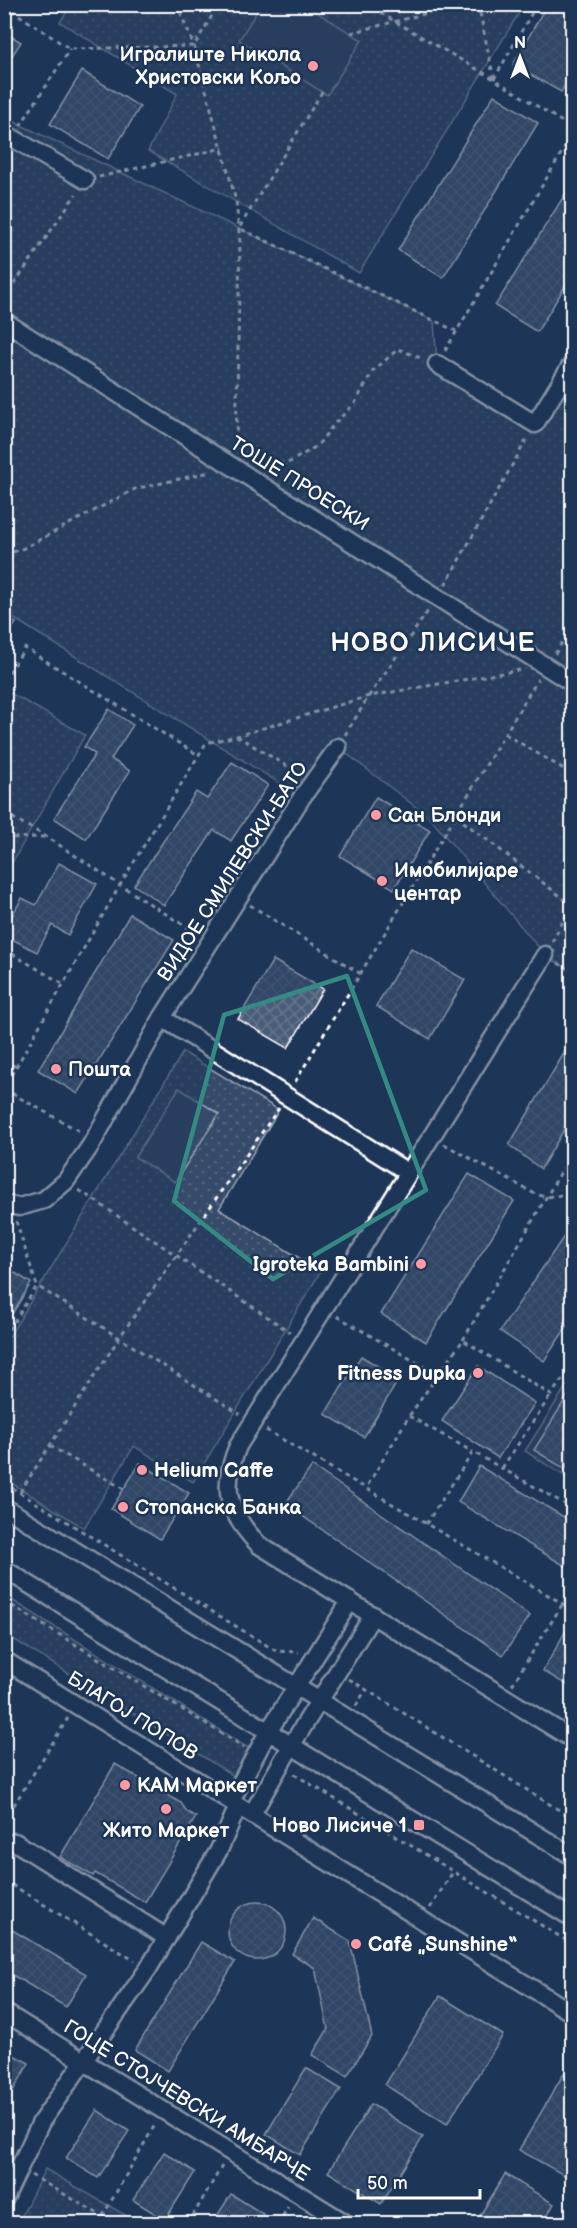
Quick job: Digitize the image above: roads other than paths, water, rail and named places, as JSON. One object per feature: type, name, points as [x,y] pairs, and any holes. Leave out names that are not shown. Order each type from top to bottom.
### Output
[{"type":"street","points":[[8,135],[85,180]]},
{"type":"street","name":"ТОШЕ ПРОЕСКИ","points":[[4,321],[573,683]]},
{"type":"street","points":[[437,364],[535,424],[573,364]]},
{"type":"street","name":"ВИДОЕ СМИЛЕВСКИ-БАТО","points":[[8,1205],[19,1207],[44,1200],[66,1181],[93,1139],[162,1018],[313,782],[338,747]]},
{"type":"street","points":[[545,955],[345,1272],[326,1309],[238,1446],[228,1480],[228,1498],[243,1528],[259,1545],[573,1739]]},
{"type":"street","points":[[162,1018],[286,1097],[299,1114],[409,1173]]},
{"type":"street","points":[[4,1507],[573,1856]]},
{"type":"street","points":[[4,1569],[573,1918]]},
{"type":"street","points":[[4,2200],[41,2122],[148,1969],[219,1850],[241,1807],[268,1732],[350,1601]]},
{"type":"street","points":[[241,1807],[291,1746],[373,1615]]},
{"type":"street","name":"БЛАГОЈ ПОПОВ","points":[[4,1660],[573,2013]]},
{"type":"street","points":[[15,1842],[167,1938]]},
{"type":"street","name":"ГОЦЕ СТОЈЧЕВСКИ АМБАРЧЕ","points":[[4,2012],[347,2223]]},
{"type":"place","name":"Игралиште Никола Христовски Кољо","points":[[313,66]]},
{"type":"place","name":"Сан Блонди","points":[[376,815]]},
{"type":"place","name":"Имобилијаре центар","points":[[382,881]]},
{"type":"place","name":"Пошта","points":[[56,1069]]},
{"type":"place","name":"Igroteka Bambini","points":[[421,1264]]},
{"type":"place","name":"Fitness Dupka","points":[[478,1373]]},
{"type":"place","name":"Helium Caffe","points":[[142,1470]]},
{"type":"place","name":"Стопанска Банка","points":[[123,1507]]},
{"type":"place","name":"КАМ Маркет","points":[[125,1785]]},
{"type":"place","name":"Жито Маркет","points":[[166,1809]]},
{"type":"place","name":"Ново Лисиче 1","points":[[419,1825]]},
{"type":"place","name":"Café „Sunshine“","points":[[356,1944]]},
{"type":"district","name":"НОВО ЛИСИЧЕ","points":[[433,642]]}]
